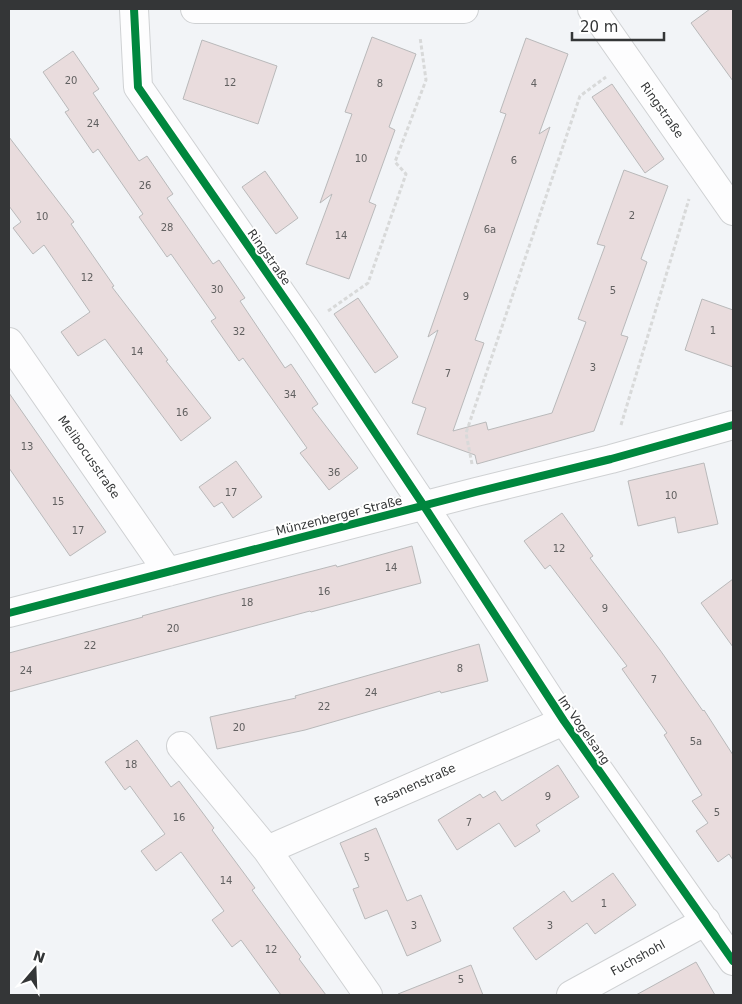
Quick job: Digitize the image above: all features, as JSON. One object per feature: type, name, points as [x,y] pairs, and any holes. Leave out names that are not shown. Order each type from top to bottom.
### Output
[{"type":"street","name":"Ringstraße","points":[[134,9],[138,87],[305,328],[424,506]]},
{"type":"street","points":[[195,9],[464,9]]},
{"type":"street","name":"Ringstraße","points":[[592,9],[733,211]]},
{"type":"street","name":"Melibocusstraße","points":[[9,342],[168,572]]},
{"type":"street","name":"Münzenberger Straße","points":[[9,613],[611,459],[733,425]]},
{"type":"street","name":"Im Vogelsang","points":[[424,506],[564,721],[733,961]]},
{"type":"street","name":"Fasanenstraße","points":[[267,850],[564,721]]},
{"type":"street","points":[[181,746],[267,850],[368,995]]},
{"type":"street","name":"Fuchshohl","points":[[571,995],[706,921]]},
{"type":"path","points":[[305,328],[368,283],[406,174],[395,162],[426,80],[416,10]]},
{"type":"path","points":[[476,492],[466,433],[580,96],[628,61]]},
{"type":"path","points":[[611,459],[700,164]]},
{"type":"building","points":[[710,9],[733,9],[733,81],[691,23]]},
{"type":"building","points":[[372,37],[416,54],[389,127],[395,130],[369,202],[376,205],[349,279],[306,264],[332,194],[320,203],[352,114],[345,112]]},
{"type":"building","points":[[526,38],[568,54],[539,134],[550,127],[475,340],[484,343],[453,431],[486,422],[488,430],[552,413],[586,322],[578,319],[605,246],[597,244],[624,170],[668,186],[641,259],[647,262],[621,335],[628,337],[594,431],[477,464],[475,455],[417,434],[426,408],[412,403],[438,330],[428,337],[506,114],[500,112]]},
{"type":"building","points":[[202,40],[277,66],[258,124],[183,99]]},
{"type":"building","points":[[73,51],[99,89],[93,93],[139,161],[147,156],[173,194],[167,198],[213,264],[219,260],[245,298],[240,301],[285,368],[291,364],[318,404],[312,408],[358,468],[329,490],[300,453],[307,448],[243,358],[239,361],[211,321],[216,318],[171,254],[167,257],[139,217],[143,214],[98,149],[93,153],[65,112],[69,110],[43,72]]},
{"type":"building","points":[[612,84],[664,159],[645,173],[592,97]]},
{"type":"building","points":[[9,137],[74,222],[71,224],[114,286],[112,287],[168,360],[166,361],[211,418],[181,441],[105,339],[78,356],[61,332],[90,312],[44,245],[33,254],[13,228],[21,222],[9,206]]},
{"type":"building","points":[[265,171],[298,218],[276,234],[242,187]]},
{"type":"building","points":[[358,298],[398,357],[375,373],[334,314]]},
{"type":"building","points":[[702,299],[733,310],[733,367],[685,350]]},
{"type":"building","points":[[9,393],[106,532],[70,556],[9,468]]},
{"type":"building","points":[[236,461],[262,497],[233,518],[222,502],[214,507],[199,487]]},
{"type":"building","points":[[704,463],[718,524],[678,533],[675,517],[638,526],[628,481]]},
{"type":"building","points":[[562,513],[593,556],[590,558],[704,710],[733,755],[733,860],[729,854],[718,862],[696,831],[708,823],[692,801],[702,795],[664,735],[667,733],[622,669],[627,666],[550,565],[545,569],[524,541]]},
{"type":"building","points":[[412,546],[421,583],[9,692],[9,653],[216,596],[336,565],[337,567]]},
{"type":"building","points":[[733,579],[733,647],[701,603]]},
{"type":"building","points":[[479,644],[488,681],[441,693],[440,691],[305,730],[217,749],[210,717],[296,698],[295,696]]},
{"type":"building","points":[[137,740],[171,787],[179,781],[214,828],[212,830],[255,888],[252,890],[326,995],[281,995],[241,940],[232,947],[212,920],[224,911],[181,852],[156,871],[141,851],[165,834],[130,786],[125,790],[105,762]]},
{"type":"building","points":[[558,765],[579,797],[536,825],[540,831],[515,847],[499,823],[457,850],[438,820],[480,794],[483,798],[495,791],[502,801]]},
{"type":"building","points":[[376,828],[407,901],[421,895],[441,941],[407,956],[387,910],[365,919],[353,889],[359,887],[340,843]]},
{"type":"building","points":[[613,873],[636,905],[595,934],[587,923],[536,960],[513,928],[564,891],[572,902]]},
{"type":"building","points":[[696,962],[715,995],[636,995]]},
{"type":"building","points":[[471,965],[483,995],[398,995],[398,994]]},
{"type":"cycle path","points":[[134,9],[138,87],[305,328],[564,721],[733,961]]},
{"type":"cycle path","points":[[9,613],[611,459],[733,425]]}]
